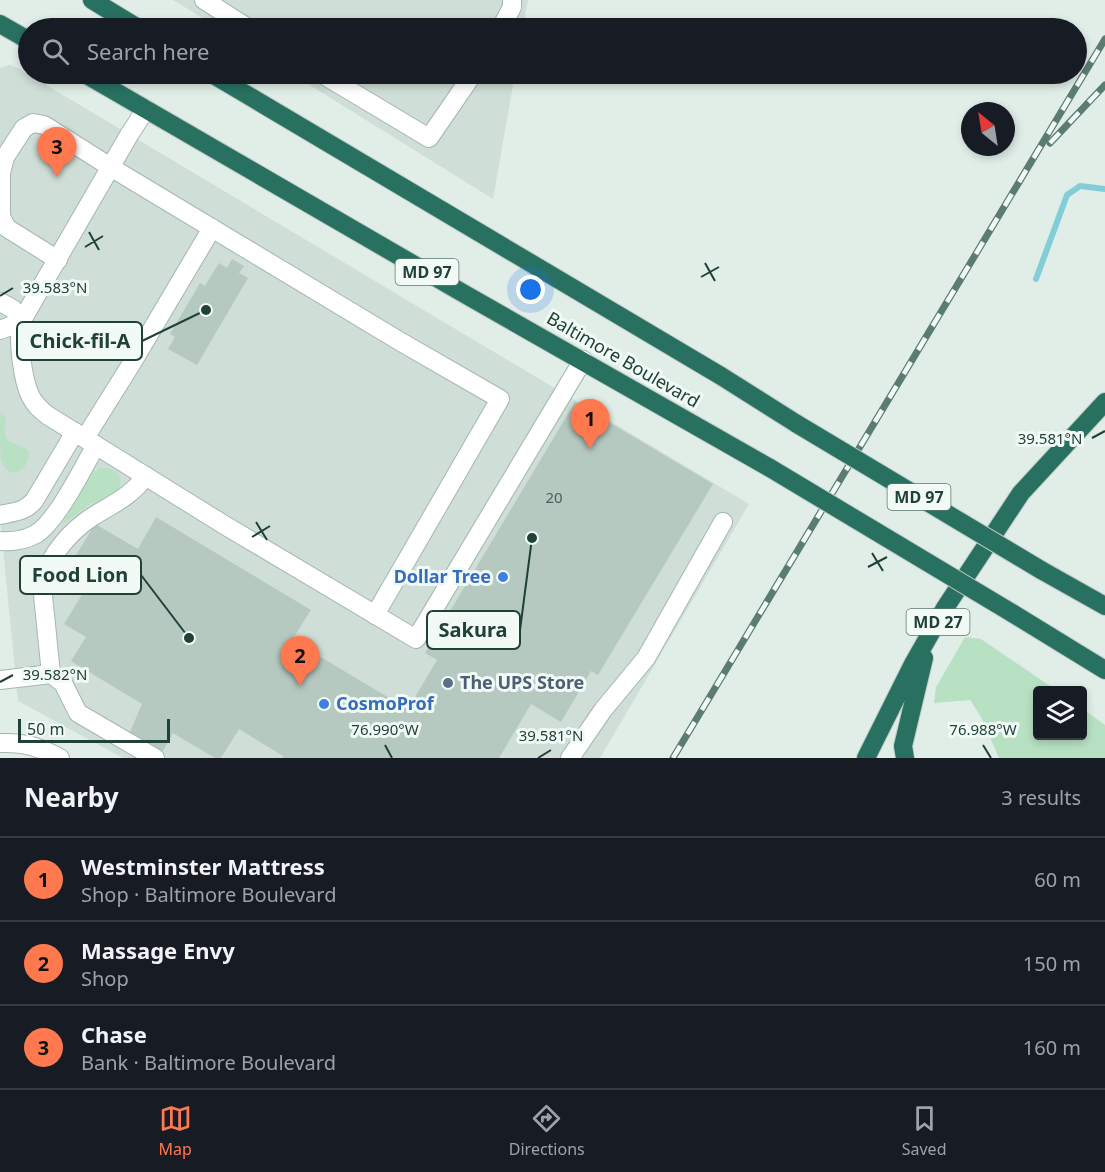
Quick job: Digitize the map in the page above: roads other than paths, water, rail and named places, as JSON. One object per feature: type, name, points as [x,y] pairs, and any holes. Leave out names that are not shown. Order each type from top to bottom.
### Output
[{"type":"highway","points":[[92,0],[122,18]]},
{"type":"highway","points":[[116,0],[137,18]]},
{"type":"highway","points":[[0,24],[18,34]]},
{"type":"highway","name":"Baltimore Boulevard","points":[[102,84],[770,468],[1105,670]]},
{"type":"highway","name":"Baltimore Boulevard","points":[[229,84],[721,376],[1041,570],[1105,606]]},
{"type":"highway","name":"MD 27","points":[[866,758],[913,664],[945,608],[1021,494],[1104,403]]},
{"type":"highway","points":[[905,758],[903,746],[929,638]]},
{"type":"lane","points":[[204,0],[223,18]]},
{"type":"lane","points":[[506,18],[512,8],[512,0]]},
{"type":"lane","points":[[339,84],[429,138],[466,84]]},
{"type":"lane","points":[[146,109],[21,322],[20,336],[25,378],[30,395],[36,406],[46,415],[416,639],[582,360]]},
{"type":"lane","points":[[58,260],[7,228],[3,223],[1,173],[5,157],[24,128],[33,123],[44,124],[112,168],[500,399],[375,615]]},
{"type":"lane","points":[[0,515],[28,507],[85,439],[212,228]]},
{"type":"lane","points":[[0,302],[13,309],[21,322]]},
{"type":"lane","points":[[0,330],[21,322]]},
{"type":"lane","points":[[0,541],[26,538],[43,528],[58,509],[85,439]]},
{"type":"lane","points":[[51,674],[43,592],[44,578],[50,564],[75,530],[91,517],[125,498],[146,476]]},
{"type":"lane","points":[[570,758],[603,710],[646,658],[723,522]]},
{"type":"lane","points":[[0,680],[51,674],[63,683],[78,713],[154,758]]},
{"type":"lane","points":[[0,743],[39,747],[60,758]]},
{"type":"waterway","points":[[1036,279],[1067,195],[1080,186],[1105,189]]},
{"type":"railway","points":[[1087,69],[1105,39]]},
{"type":"railway","points":[[673,758],[1078,84]]},
{"type":"railway","points":[[1050,143],[1105,85]]},
{"type":"place","name":"Chase","points":[[57,177]]},
{"type":"place","name":"Chick-fil-A","points":[[206,310]]},
{"type":"place","name":"Westminster Mattress","points":[[590,449]]},
{"type":"place","name":"Sakura","points":[[532,538]]},
{"type":"place","name":"Dollar Tree","points":[[503,577]]},
{"type":"place","name":"Food Lion","points":[[189,638]]},
{"type":"place","name":"The UPS Store","points":[[448,683]]},
{"type":"place","name":"Massage Envy","points":[[300,686]]},
{"type":"place","name":"CosmoProf","points":[[324,704]]}]
